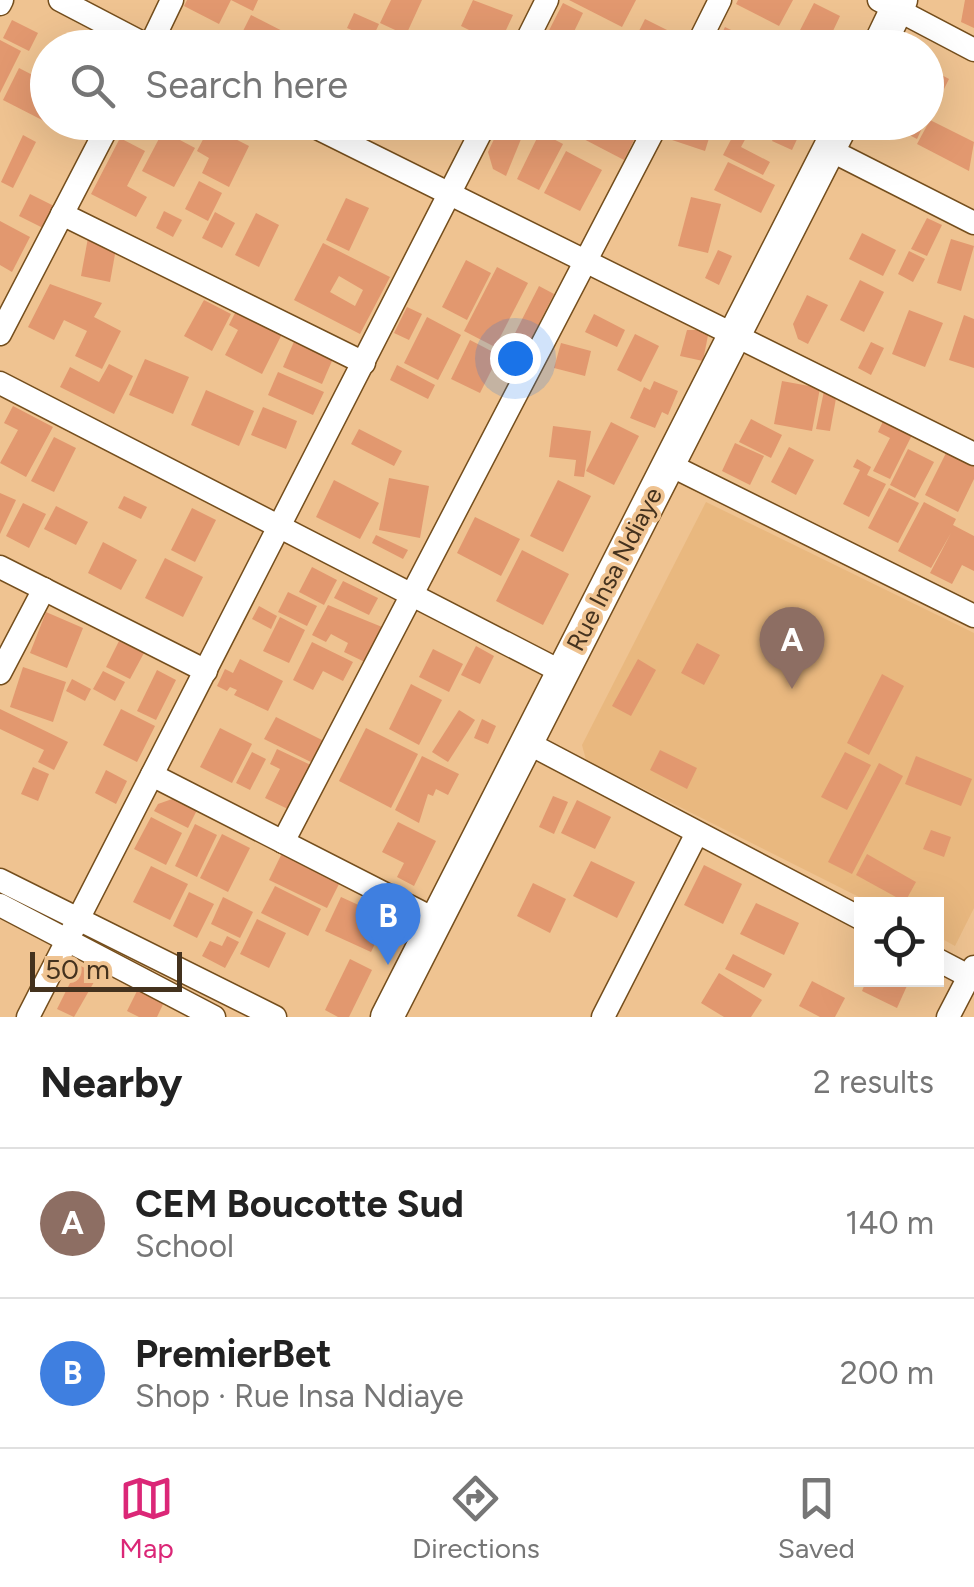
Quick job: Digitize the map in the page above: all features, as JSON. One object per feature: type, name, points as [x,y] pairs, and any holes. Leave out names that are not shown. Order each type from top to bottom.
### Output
[{"type":"main road","points":[[884,30],[892,3]]},
{"type":"main road","name":"Rue Insa Ndiaye","points":[[387,1017],[834,140]]},
{"type":"street","points":[[60,0],[118,30]]},
{"type":"street","points":[[159,30],[172,0]]},
{"type":"street","points":[[705,30],[720,0]]},
{"type":"street","points":[[531,30],[544,1]]},
{"type":"street","points":[[892,3],[939,30]]},
{"type":"street","points":[[944,33],[974,50]]},
{"type":"street","points":[[0,334],[101,140]]},
{"type":"street","points":[[341,140],[974,454]]},
{"type":"street","points":[[28,1017],[477,140]]},
{"type":"street","points":[[283,842],[649,140]]},
{"type":"street","points":[[842,140],[974,223]]},
{"type":"street","points":[[62,214],[364,363]]},
{"type":"street","points":[[0,383],[562,672]]},
{"type":"street","points":[[668,464],[974,616]]},
{"type":"street","points":[[0,567],[206,671]]},
{"type":"street","points":[[0,673],[44,588]]},
{"type":"street","points":[[526,742],[854,916]]},
{"type":"street","points":[[152,775],[436,920]]},
{"type":"street","points":[[604,1017],[697,833]]},
{"type":"street","points":[[0,880],[214,1017]]},
{"type":"street","points":[[0,905],[73,930],[275,1017]]},
{"type":"street","points":[[944,962],[972,974],[948,1017]]},
{"type":"shaded area","points":[[706,502],[974,633],[974,908],[955,946],[944,940],[944,897],[859,897],[586,760],[582,745]]},
{"type":"building","points":[[187,0],[231,0],[219,24],[184,6]]},
{"type":"building","points":[[231,0],[258,0],[253,11]]},
{"type":"building","points":[[391,0],[422,0],[408,30],[395,30],[380,23]]},
{"type":"building","points":[[473,0],[513,15],[506,30],[469,30],[461,26]]},
{"type":"building","points":[[569,0],[636,0],[622,27]]},
{"type":"building","points":[[738,0],[793,0],[779,26],[736,4]]},
{"type":"building","points":[[965,0],[974,0],[974,28],[961,22]]},
{"type":"building","points":[[563,3],[583,13],[575,30],[549,30]]},
{"type":"building","points":[[814,3],[840,16],[833,30],[800,30]]},
{"type":"building","points":[[354,13],[379,24],[376,30],[347,28]]},
{"type":"building","points":[[251,15],[280,30],[244,30]]},
{"type":"building","points":[[645,19],[667,30],[640,30]]},
{"type":"building","points":[[12,20],[32,30],[29,51],[3,38]]},
{"type":"building","points":[[0,40],[21,51],[0,93]]},
{"type":"building","points":[[19,68],[30,74],[30,114],[3,100]]},
{"type":"building","points":[[944,127],[974,142],[969,171],[917,144],[919,140],[944,140]]},
{"type":"building","points":[[23,135],[36,142],[13,188],[1,182]]},
{"type":"building","points":[[119,140],[145,151],[127,186],[147,197],[136,217],[91,194]]},
{"type":"building","points":[[158,140],[180,140],[195,148],[174,187],[142,171]]},
{"type":"building","points":[[203,140],[237,140],[249,146],[229,187],[202,173],[209,158],[197,151]]},
{"type":"building","points":[[494,140],[521,140],[506,176],[493,169],[488,152]]},
{"type":"building","points":[[536,140],[563,144],[539,190],[517,179]]},
{"type":"building","points":[[586,140],[634,140],[624,160]]},
{"type":"building","points":[[672,140],[708,140],[705,151]]},
{"type":"building","points":[[731,140],[745,140],[741,147],[770,162],[763,175],[723,155]]},
{"type":"building","points":[[773,140],[797,140],[792,150]]},
{"type":"building","points":[[566,151],[602,170],[580,211],[544,193]]},
{"type":"building","points":[[728,162],[775,185],[761,213],[714,190]]},
{"type":"building","points":[[199,181],[222,193],[208,221],[185,209]]},
{"type":"building","points":[[30,194],[54,206],[43,228],[19,216]]},
{"type":"building","points":[[691,197],[721,204],[708,253],[678,246]]},
{"type":"building","points":[[346,198],[369,208],[349,251],[326,240]]},
{"type":"building","points":[[164,211],[182,220],[173,237],[156,228]]},
{"type":"building","points":[[215,212],[235,223],[222,248],[202,238]]},
{"type":"building","points":[[256,213],[279,225],[259,267],[235,255]]},
{"type":"building","points":[[927,218],[942,225],[927,256],[911,249]]},
{"type":"building","points":[[0,221],[30,237],[12,272],[0,265]]},
{"type":"building","points":[[862,233],[896,250],[883,276],[849,259]]},
{"type":"building","points":[[88,238],[117,243],[110,282],[81,276]]},
{"type":"building","points":[[951,239],[974,246],[961,291],[937,283]]},
{"type":"building","points":[[323,243],[390,277],[360,334],[294,300]],"holes":[[[339,276],[363,290],[355,306],[330,292]]]},
{"type":"building","points":[[718,250],[732,256],[719,285],[705,278]]},
{"type":"building","points":[[909,251],[925,259],[913,282],[898,274]]},
{"type":"building","points":[[466,260],[491,273],[467,320],[442,307]]},
{"type":"building","points":[[497,267],[528,283],[495,347],[464,331]]},
{"type":"building","points":[[860,280],[884,292],[864,332],[840,320]]},
{"type":"building","points":[[50,284],[102,303],[94,317],[121,331],[102,369],[75,356],[87,331],[64,320],[54,340],[28,327]]},
{"type":"building","points":[[539,286],[554,294],[525,351],[510,343]]},
{"type":"building","points":[[807,295],[828,305],[808,344],[798,339],[793,324]]},
{"type":"building","points":[[204,300],[231,314],[212,351],[184,336]]},
{"type":"building","points":[[407,307],[422,314],[409,340],[394,333]]},
{"type":"building","points":[[237,309],[283,332],[262,374],[225,355],[238,330],[229,325]]},
{"type":"building","points":[[909,310],[943,323],[925,367],[892,354]]},
{"type":"building","points":[[594,314],[625,330],[617,347],[585,332]]},
{"type":"building","points":[[964,315],[974,319],[974,368],[949,360]]},
{"type":"building","points":[[427,317],[461,335],[438,380],[404,363]]},
{"type":"building","points":[[687,330],[709,330],[703,361],[680,356]]},
{"type":"building","points":[[635,334],[659,346],[641,382],[617,370]]},
{"type":"building","points":[[296,337],[335,354],[322,384],[283,367]]},
{"type":"building","points":[[470,340],[499,355],[480,393],[451,379]]},
{"type":"building","points":[[871,342],[884,348],[871,375],[858,368]]},
{"type":"building","points":[[561,343],[591,351],[585,376],[554,368]]},
{"type":"building","points":[[145,359],[189,377],[173,414],[129,395]]},
{"type":"building","points":[[109,364],[133,376],[114,414],[60,387],[70,367],[99,382]]},
{"type":"building","points":[[397,365],[435,385],[428,399],[390,380]]},
{"type":"building","points":[[278,372],[324,392],[313,415],[268,395]]},
{"type":"building","points":[[654,381],[678,391],[668,415],[662,412],[655,428],[630,418],[644,387],[650,390]]},
{"type":"building","points":[[782,381],[820,388],[812,431],[774,424]]},
{"type":"building","points":[[206,390],[254,411],[239,446],[191,425]]},
{"type":"building","points":[[824,391],[837,393],[830,431],[816,429]]},
{"type":"building","points":[[13,406],[53,427],[26,477],[0,463],[18,430],[4,423]]},
{"type":"building","points":[[263,407],[297,421],[286,449],[251,435]]},
{"type":"building","points":[[885,417],[914,431],[890,479],[873,471],[890,438],[878,432]]},
{"type":"building","points":[[751,419],[782,435],[771,458],[739,442]]},
{"type":"building","points":[[611,422],[639,436],[614,485],[586,471]]},
{"type":"building","points":[[553,426],[591,431],[584,477],[574,476],[576,460],[549,457]]},
{"type":"building","points":[[359,429],[402,451],[394,466],[351,444]]},
{"type":"building","points":[[54,437],[76,448],[54,492],[31,481]]},
{"type":"building","points":[[735,443],[764,456],[750,485],[722,471]]},
{"type":"building","points":[[789,447],[814,460],[796,495],[771,482]]},
{"type":"building","points":[[908,449],[934,462],[915,498],[890,485]]},
{"type":"building","points":[[948,449],[974,462],[974,479],[958,512],[925,495]]},
{"type":"building","points":[[857,459],[871,467],[867,475],[886,484],[869,517],[843,504],[860,470],[853,467]]},
{"type":"building","points":[[389,478],[429,486],[420,538],[379,530]]},
{"type":"building","points":[[334,480],[379,503],[360,539],[316,517]]},
{"type":"building","points":[[558,480],[591,496],[563,552],[530,536]]},
{"type":"building","points":[[889,488],[919,503],[898,543],[868,528]]},
{"type":"building","points":[[0,493],[16,500],[0,534]]},
{"type":"building","points":[[124,496],[147,507],[141,519],[118,508]]},
{"type":"building","points":[[924,502],[956,519],[953,525],[974,536],[974,571],[962,565],[952,584],[930,573],[951,533],[931,568],[898,551]]},
{"type":"building","points":[[23,503],[46,514],[29,548],[6,536]]},
{"type":"building","points":[[56,506],[88,522],[76,545],[44,529]]},
{"type":"building","points":[[192,508],[216,520],[195,562],[171,550]]},
{"type":"building","points":[[475,517],[520,539],[501,576],[457,553]]},
{"type":"building","points":[[376,535],[408,550],[403,559],[372,543]]},
{"type":"building","points":[[103,542],[137,560],[121,590],[88,573]]},
{"type":"building","points":[[522,550],[569,574],[543,625],[496,601]]},
{"type":"building","points":[[165,558],[203,577],[183,617],[145,598]]},
{"type":"building","points":[[312,567],[337,580],[324,605],[299,592]]},
{"type":"building","points":[[343,581],[378,598],[369,615],[334,598]]},
{"type":"building","points":[[288,592],[317,606],[307,626],[278,612]]},
{"type":"building","points":[[328,605],[387,629],[369,664],[344,652],[348,643],[331,634],[326,642],[312,635]]},
{"type":"building","points":[[259,606],[277,616],[271,629],[252,619]]},
{"type":"building","points":[[46,612],[83,628],[67,668],[30,653]]},
{"type":"building","points":[[280,617],[305,630],[289,663],[263,651]]},
{"type":"building","points":[[119,641],[144,653],[130,679],[106,667]]},
{"type":"building","points":[[312,642],[353,662],[343,681],[323,671],[313,690],[293,680]]},
{"type":"building","points":[[697,643],[720,655],[704,685],[681,673]]},
{"type":"building","points":[[476,646],[494,656],[480,684],[461,675]]},
{"type":"building","points":[[433,649],[463,664],[449,692],[419,677]]},
{"type":"building","points":[[240,659],[283,681],[268,711],[234,695],[237,690],[217,686],[225,669],[233,673]]},
{"type":"building","points":[[638,659],[656,670],[631,716],[612,706]]},
{"type":"building","points":[[23,667],[66,682],[53,722],[10,707]]},
{"type":"building","points":[[157,670],[176,680],[156,720],[137,711]]},
{"type":"building","points":[[103,671],[125,682],[115,701],[93,689]]},
{"type":"building","points":[[882,674],[904,686],[869,755],[847,743]]},
{"type":"building","points":[[72,679],[91,689],[85,701],[66,691]]},
{"type":"building","points":[[411,684],[442,700],[419,745],[389,729]]},
{"type":"building","points":[[0,709],[68,742],[54,770],[38,762],[44,750],[0,729]]},
{"type":"building","points":[[121,709],[155,726],[137,762],[103,745]]},
{"type":"building","points":[[459,710],[475,720],[448,762],[432,752]]},
{"type":"building","points":[[276,717],[326,742],[315,764],[264,739]]},
{"type":"building","points":[[482,719],[496,726],[488,744],[474,738]]},
{"type":"building","points":[[220,728],[252,744],[232,783],[200,767]]},
{"type":"building","points":[[366,728],[418,754],[391,808],[339,781]]},
{"type":"building","points":[[277,749],[315,767],[292,811],[265,798],[280,769],[270,764]]},
{"type":"building","points":[[660,750],[697,768],[687,789],[650,770]]},
{"type":"building","points":[[252,752],[266,759],[250,790],[236,783]]},
{"type":"building","points":[[845,752],[871,765],[847,810],[821,797]]},
{"type":"building","points":[[422,756],[459,774],[448,795],[436,789],[433,796],[428,794],[419,823],[395,810]]},
{"type":"building","points":[[916,756],[972,779],[961,806],[905,784]]},
{"type":"building","points":[[879,763],[903,776],[852,874],[828,862]]},
{"type":"building","points":[[33,767],[49,774],[38,801],[21,794]]},
{"type":"building","points":[[106,770],[127,781],[116,804],[95,793]]},
{"type":"building","points":[[553,796],[568,802],[554,834],[539,827]]},
{"type":"building","points":[[175,798],[197,810],[188,828],[154,811],[158,804]]},
{"type":"building","points":[[577,800],[611,817],[595,849],[561,833]]},
{"type":"building","points":[[151,817],[182,833],[166,865],[134,849]]},
{"type":"building","points":[[398,822],[436,841],[414,886],[397,877],[404,863],[382,852]]},
{"type":"building","points":[[195,824],[217,835],[197,877],[175,866]]},
{"type":"building","points":[[931,830],[951,837],[944,857],[923,849]]},
{"type":"building","points":[[222,834],[250,848],[228,892],[200,878]]},
{"type":"building","points":[[284,849],[342,878],[327,908],[269,880]]},
{"type":"building","points":[[867,854],[916,882],[908,897],[896,897],[856,875]]},
{"type":"building","points":[[591,861],[635,882],[617,918],[573,896]]},
{"type":"building","points":[[704,865],[742,884],[723,924],[684,905]]},
{"type":"building","points":[[151,866],[188,884],[170,920],[133,902]]},
{"type":"building","points":[[533,883],[566,899],[550,933],[517,916]]},
{"type":"building","points":[[275,886],[321,909],[308,936],[261,913]]},
{"type":"building","points":[[189,892],[214,904],[197,938],[173,926]]},
{"type":"building","points":[[223,897],[253,912],[240,938],[211,924]]},
{"type":"building","points":[[341,897],[387,918],[371,952],[325,931]]},
{"type":"building","points":[[756,903],[799,923],[784,955],[740,934]]},
{"type":"building","points":[[257,919],[286,933],[269,968],[240,954]]},
{"type":"building","points":[[227,936],[239,942],[225,968],[202,956],[210,941],[222,946]]},
{"type":"building","points":[[733,954],[772,974],[764,988],[725,969]]},
{"type":"building","points":[[350,959],[372,970],[349,1017],[338,1017],[325,1010]]},
{"type":"building","points":[[79,965],[98,975],[74,1017],[57,1009]]},
{"type":"building","points":[[719,973],[762,1000],[751,1017],[724,1017],[701,1003]]},
{"type":"building","points":[[812,981],[845,998],[835,1017],[820,1017],[799,1006]]},
{"type":"building","points":[[139,987],[165,1000],[157,1017],[139,1017],[127,1011]]},
{"type":"building","points":[[864,987],[906,987],[897,1008],[862,991]]},
{"type":"place","name":"CEM Boucotte Sud","points":[[792,689]]},
{"type":"place","name":"PremierBet","points":[[388,965]]}]
